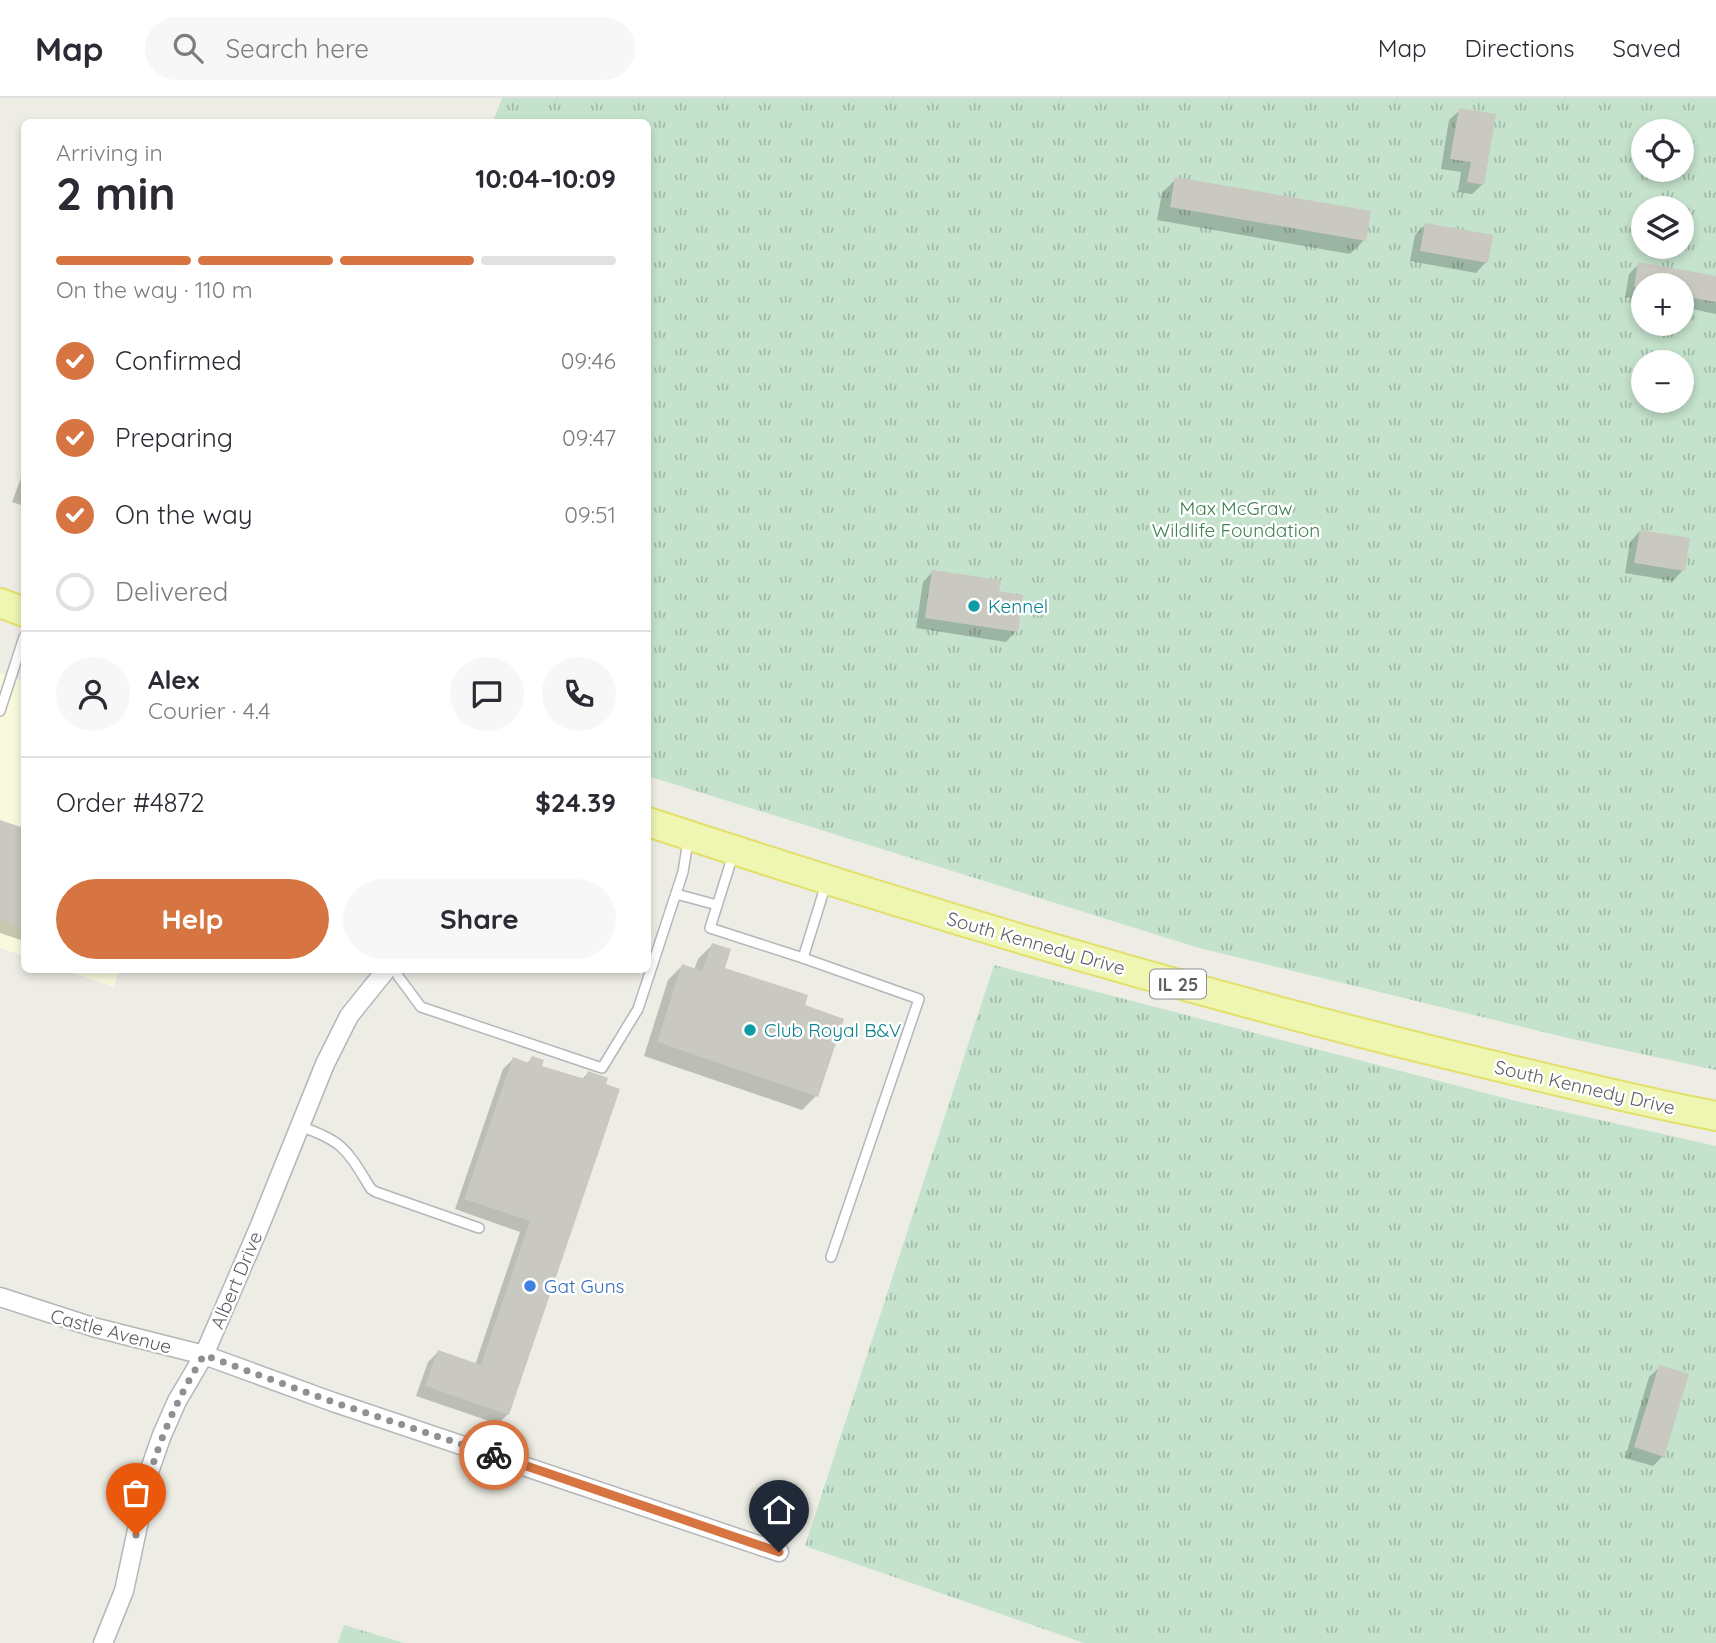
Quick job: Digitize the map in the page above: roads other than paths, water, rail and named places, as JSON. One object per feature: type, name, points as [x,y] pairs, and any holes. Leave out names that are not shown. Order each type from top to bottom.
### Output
[{"type":"main road","points":[[0,603],[21,611]]},
{"type":"main road","name":"South Kennedy Drive","points":[[651,823],[1082,958],[1315,1022],[1716,1116]]},
{"type":"street","name":"Albert Drive","points":[[103,1643],[124,1591],[150,1469],[177,1401],[204,1355],[325,1064],[349,1016],[384,973]]},
{"type":"street","name":"Castle Avenue","points":[[0,1297],[80,1324],[204,1355],[333,1402],[779,1552]]},
{"type":"lane","points":[[0,711],[21,646]]},
{"type":"lane","points":[[651,970],[684,872],[689,835]]},
{"type":"lane","points":[[734,850],[710,928],[919,999],[831,1257]]},
{"type":"lane","points":[[803,958],[827,879]]},
{"type":"lane","points":[[676,894],[717,905]]},
{"type":"lane","points":[[398,973],[421,1007],[602,1068],[638,1009],[650,973]]},
{"type":"lane","points":[[299,1126],[329,1137],[344,1148],[376,1192],[480,1228]]},
{"type":"place","name":"Kennel","points":[[974,606]]},
{"type":"place","name":"Club Royal B&V","points":[[750,1030]]},
{"type":"place","name":"Gat Guns","points":[[530,1286]]},
{"type":"park label","name":"Max McGraw Wildlife Foundation","points":[[1236,519]]}]
